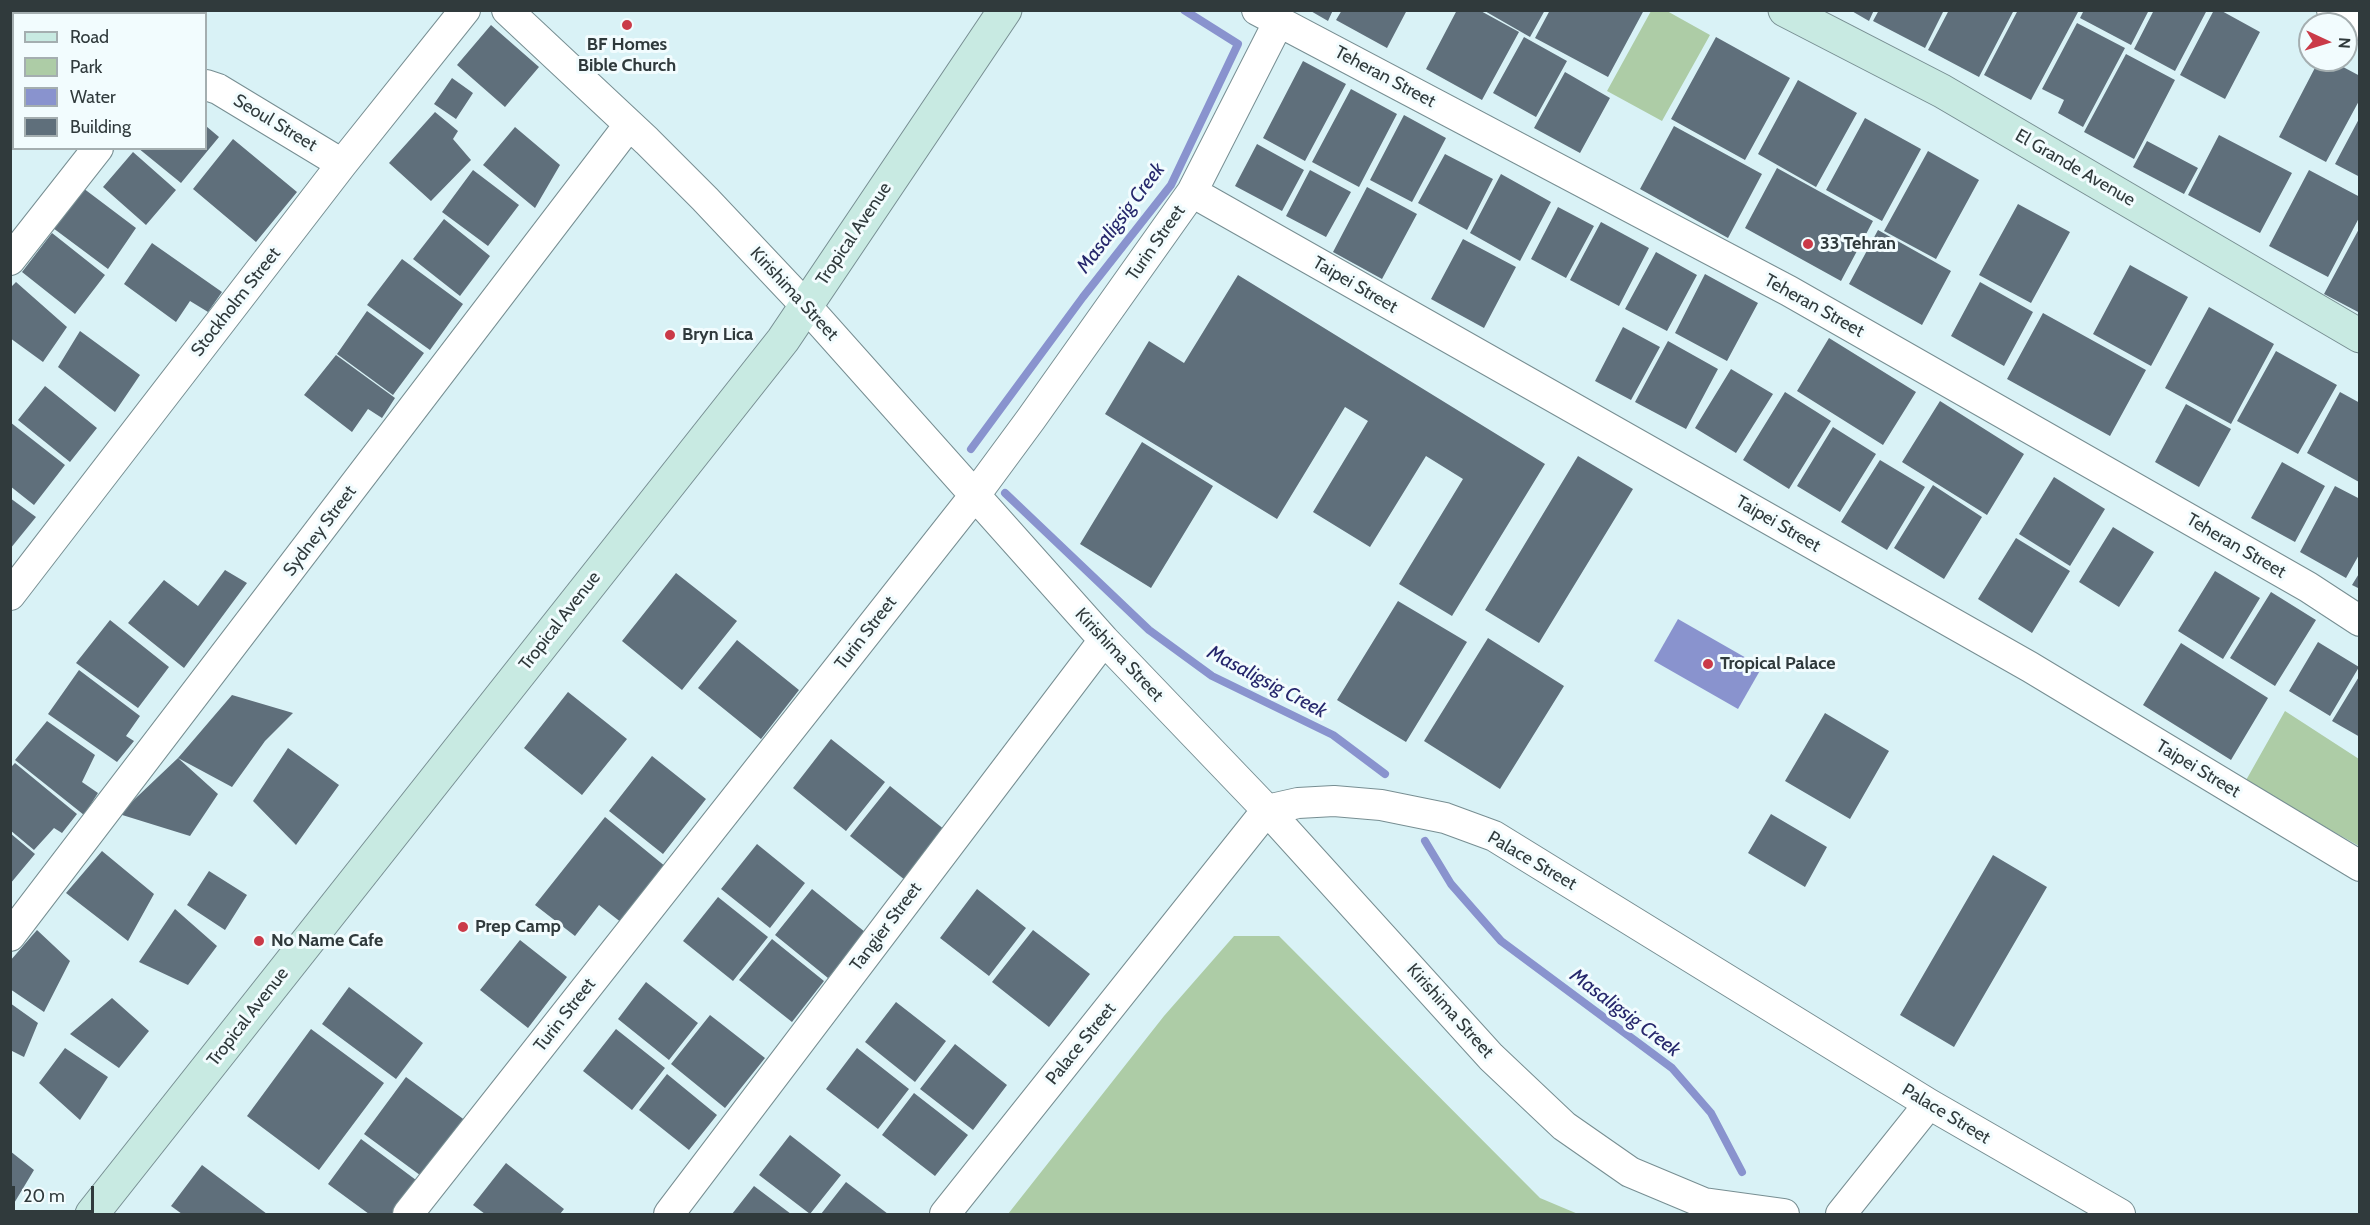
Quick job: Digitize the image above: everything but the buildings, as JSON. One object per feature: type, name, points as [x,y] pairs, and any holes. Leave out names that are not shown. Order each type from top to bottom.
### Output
[{"type":"street","name":"Stockholm Street","points":[[10,595],[342,164],[465,10]]},
{"type":"street","name":"Kirishima Street","points":[[507,10],[705,199],[806,306],[1104,640],[1267,810],[1491,1057],[1564,1126],[1630,1172],[1709,1209],[1784,1215]]},
{"type":"street","name":"Tropical Avenue","points":[[92,1215],[768,359],[1005,10]]},
{"type":"street","name":"El Grande Avenue","points":[[1785,10],[1942,91],[2360,336]]},
{"type":"street","points":[[2332,10],[2360,25]]},
{"type":"street","name":"Turin Street","points":[[408,1215],[975,495],[1192,192],[1268,16]]},
{"type":"street","name":"Teheran Street","points":[[1268,16],[1789,291],[2298,582],[2360,621]]},
{"type":"street","name":"Seoul Street","points":[[207,85],[218,89],[342,164]]},
{"type":"street","name":"Sydney Street","points":[[10,936],[629,125]]},
{"type":"street","points":[[10,261],[96,150]]},
{"type":"street","name":"Taipei Street","points":[[1192,192],[2030,667],[2360,866]]},
{"type":"street","name":"Tangier Street","points":[[669,1215],[1104,640]]},
{"type":"street","name":"Palace Street","points":[[945,1215],[1267,810],[1298,803],[1334,801],[1382,805],[1445,818],[1494,836],[1929,1104],[2120,1215]]},
{"type":"street","points":[[1841,1215],[1929,1104]]},
{"type":"green space","points":[[1651,11],[1667,11],[1710,35],[1662,121],[1607,91]]},
{"type":"green space","points":[[2285,711],[2359,759],[2359,846],[2245,782]]},
{"type":"green space","points":[[1234,936],[1279,936],[1540,1198],[1578,1214],[1008,1214],[1164,1016]]},
{"type":"water","name":"Tropical Palace","points":[[1678,619],[1762,667],[1738,709],[1654,661]]},
{"type":"waterway","name":"Masaligsig Creek","points":[[971,449],[1083,297],[1171,185],[1238,44],[1184,10]]},
{"type":"waterway","name":"Masaligsig Creek","points":[[1005,493],[1149,630],[1212,676],[1333,735],[1385,774]]},
{"type":"waterway","name":"Masaligsig Creek","points":[[1425,841],[1451,884],[1501,941],[1672,1068],[1711,1113],[1742,1172]]},
{"type":"place","name":"BF Homes Bible Church","points":[[627,25]]},
{"type":"place","name":"33 Tehran","points":[[1808,244]]},
{"type":"place","name":"Bryn Lica","points":[[670,335]]},
{"type":"place","name":"Tropical Palace","points":[[1708,664]]},
{"type":"place","name":"Prep Camp","points":[[463,927]]},
{"type":"place","name":"No Name Cafe","points":[[259,941]]}]
